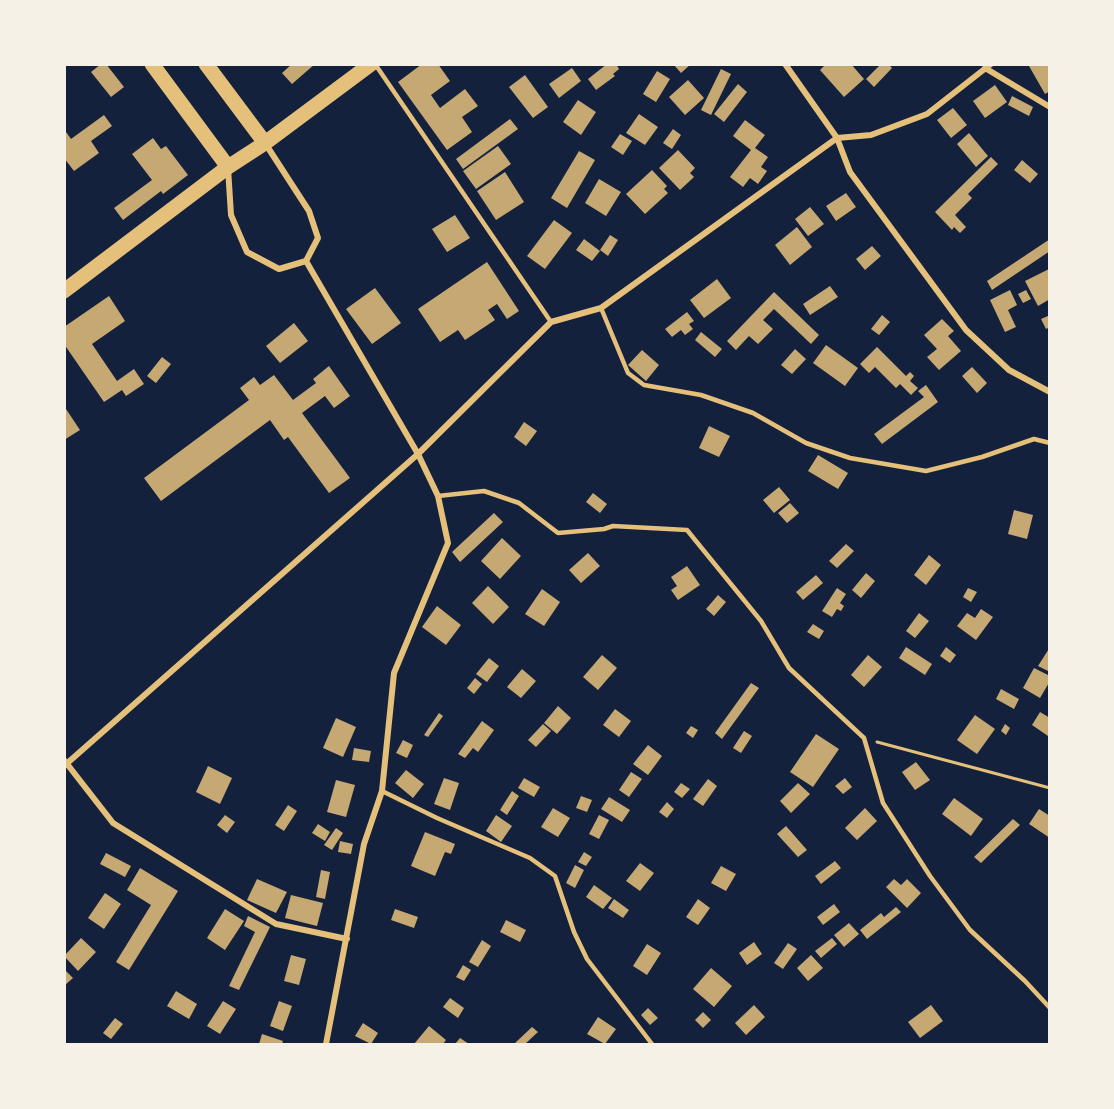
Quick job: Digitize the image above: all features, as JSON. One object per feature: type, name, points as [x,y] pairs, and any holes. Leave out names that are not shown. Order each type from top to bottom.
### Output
[{"type":"main road","points":[[152,64],[228,167]]},
{"type":"main road","points":[[206,64],[265,143]]},
{"type":"main road","points":[[64,291],[228,167],[265,143],[373,64]]},
{"type":"street","points":[[785,64],[837,138],[850,171],[966,330],[1009,370],[1050,392]]},
{"type":"street","points":[[347,939],[276,924],[113,823],[65,763],[418,454],[550,322],[601,308],[837,138],[871,135],[927,114],[988,66],[1050,107]]},
{"type":"street","points":[[228,167],[231,215],[247,252],[279,269],[306,261],[318,238],[309,211],[265,143]]},
{"type":"street","points":[[306,261],[418,454],[438,496],[448,543],[394,673],[382,791],[364,844],[326,1044]]},
{"type":"lane","points":[[373,64],[550,322]]},
{"type":"lane","points":[[601,308],[628,373],[644,385],[701,395],[753,413],[806,443],[849,458],[926,471],[982,457],[1034,440],[1050,443]]},
{"type":"lane","points":[[438,496],[484,491],[519,503],[558,533],[604,529],[613,526],[687,530],[761,621],[789,668],[864,738],[883,803],[930,876],[970,930],[1025,981],[1050,1008]]},
{"type":"lane","points":[[382,791],[437,818],[530,858],[555,876],[574,932],[587,959],[652,1044]]},
{"type":"path","points":[[864,738],[1050,788]]},
{"type":"building","points":[[101,64],[106,64],[124,87],[111,97],[91,72]]},
{"type":"building","points":[[292,64],[315,64],[292,84],[282,73]]},
{"type":"building","points":[[422,64],[438,64],[450,81],[431,95],[440,108],[465,89],[478,106],[462,117],[472,132],[447,150],[398,82]]},
{"type":"building","points":[[607,64],[616,64],[619,69],[613,74],[615,76],[596,90],[588,79]]},
{"type":"building","points":[[673,64],[691,64],[681,73]]},
{"type":"building","points":[[826,64],[851,64],[864,79],[844,97],[820,70]]},
{"type":"building","points":[[881,64],[888,64],[892,68],[874,87],[866,79]]},
{"type":"building","points":[[1048,64],[1050,68],[1050,91],[1045,94],[1029,66]]},
{"type":"building","points":[[572,68],[581,81],[559,98],[549,84]]},
{"type":"building","points":[[721,69],[731,74],[711,115],[701,110]]},
{"type":"building","points":[[657,71],[670,79],[656,102],[643,94]]},
{"type":"building","points":[[525,75],[548,107],[533,118],[509,87]]},
{"type":"building","points":[[688,80],[704,98],[685,115],[669,97]]},
{"type":"building","points":[[738,84],[747,92],[724,122],[714,114]]},
{"type":"building","points":[[995,85],[1007,102],[985,118],[973,101]]},
{"type":"building","points":[[1012,96],[1033,107],[1029,116],[1008,105]]},
{"type":"building","points":[[578,100],[596,112],[581,135],[563,122]]},
{"type":"building","points":[[953,108],[967,125],[951,138],[937,120]]},
{"type":"building","points":[[639,114],[658,127],[645,145],[626,133]]},
{"type":"building","points":[[104,115],[112,126],[91,141],[99,153],[74,171],[64,158],[64,129],[71,139]]},
{"type":"building","points":[[510,119],[518,129],[463,169],[456,159]]},
{"type":"building","points":[[745,120],[765,135],[755,148],[768,157],[761,167],[767,171],[758,184],[750,178],[743,187],[730,177],[751,150],[733,136]]},
{"type":"building","points":[[673,129],[681,135],[672,149],[663,143]]},
{"type":"building","points":[[969,133],[988,156],[976,167],[957,144]]},
{"type":"building","points":[[620,134],[632,141],[623,155],[611,147]]},
{"type":"building","points":[[153,138],[161,149],[166,146],[188,175],[163,194],[161,191],[123,220],[114,208],[152,180],[132,154]]},
{"type":"building","points":[[498,146],[511,164],[476,189],[463,171]]},
{"type":"building","points":[[678,150],[695,168],[690,173],[694,177],[680,190],[659,168]]},
{"type":"building","points":[[579,151],[595,160],[567,208],[551,198]]},
{"type":"building","points":[[991,157],[998,164],[968,194],[972,198],[955,215],[966,227],[960,233],[954,227],[952,230],[935,212]]},
{"type":"building","points":[[1022,160],[1038,174],[1030,183],[1014,170]]},
{"type":"building","points":[[652,170],[667,186],[664,189],[668,193],[645,214],[626,194]]},
{"type":"building","points":[[505,172],[524,202],[496,220],[477,191]]},
{"type":"building","points":[[599,179],[621,192],[606,216],[585,203]]},
{"type":"building","points":[[846,193],[856,207],[836,221],[826,206]]},
{"type":"building","points":[[810,207],[824,224],[808,236],[795,219]]},
{"type":"building","points":[[455,215],[470,238],[447,252],[432,229]]},
{"type":"building","points":[[554,220],[572,233],[545,269],[527,256]]},
{"type":"building","points":[[797,227],[812,247],[790,265],[775,245]]},
{"type":"building","points":[[610,235],[618,240],[608,256],[600,250]]},
{"type":"building","points":[[584,239],[600,251],[592,261],[576,250]]},
{"type":"building","points":[[1050,239],[1050,251],[992,290],[987,281]]},
{"type":"building","points":[[872,246],[881,256],[865,270],[856,259]]},
{"type":"building","points":[[487,262],[519,311],[507,319],[497,304],[488,310],[495,320],[465,340],[458,330],[440,342],[418,309]]},
{"type":"building","points":[[1049,269],[1050,299],[1038,306],[1025,281]]},
{"type":"building","points":[[717,279],[731,298],[704,318],[690,300]]},
{"type":"building","points":[[830,286],[838,297],[810,315],[803,304]]},
{"type":"building","points":[[375,288],[401,323],[372,344],[346,309]]},
{"type":"building","points":[[1010,290],[1017,305],[1008,310],[1016,327],[1005,332],[990,300]]},
{"type":"building","points":[[1026,290],[1031,299],[1023,303],[1018,294]]},
{"type":"building","points":[[774,292],[819,335],[811,344],[774,309],[763,320],[773,329],[758,344],[749,336],[736,350],[727,341]]},
{"type":"building","points":[[109,296],[125,321],[92,344],[117,381],[134,369],[144,384],[126,396],[122,390],[104,402],[64,344],[64,327]]},
{"type":"building","points":[[687,312],[694,321],[689,324],[693,329],[685,335],[681,330],[672,337],[665,329]]},
{"type":"building","points":[[882,315],[890,322],[879,335],[871,329]]},
{"type":"building","points":[[1050,315],[1050,327],[1046,329],[1041,319]]},
{"type":"building","points":[[942,319],[954,331],[948,336],[961,351],[939,370],[927,357],[937,349],[924,335]]},
{"type":"building","points":[[294,323],[308,341],[280,363],[266,346]]},
{"type":"building","points":[[701,332],[722,349],[715,357],[695,340]]},
{"type":"building","points":[[826,345],[858,368],[845,386],[813,363]]},
{"type":"building","points":[[877,347],[906,376],[910,372],[914,376],[910,381],[918,388],[911,395],[900,384],[896,388],[875,367],[869,373],[860,364]]},
{"type":"building","points":[[795,349],[806,359],[792,374],[781,365]]},
{"type":"building","points":[[642,350],[659,365],[646,381],[628,365]]},
{"type":"building","points":[[162,357],[171,364],[156,383],[147,376]]},
{"type":"building","points":[[329,366],[350,396],[334,408],[325,396],[302,413],[350,478],[329,493],[288,437],[284,440],[270,420],[161,501],[144,478],[249,400],[240,388],[254,377],[260,385],[274,375],[293,400],[316,383],[313,379]]},
{"type":"building","points":[[972,367],[987,383],[977,393],[962,376]]},
{"type":"building","points":[[926,385],[938,402],[882,444],[874,434],[924,397],[918,391]]},
{"type":"building","points":[[64,406],[80,430],[64,440]]},
{"type":"building","points":[[524,422],[537,431],[526,446],[514,437]]},
{"type":"building","points":[[709,426],[730,436],[719,457],[699,448]]},
{"type":"building","points":[[818,455],[848,473],[838,489],[808,471]]},
{"type":"building","points":[[779,487],[790,500],[774,513],[763,500]]},
{"type":"building","points":[[593,493],[607,504],[600,513],[586,502]]},
{"type":"building","points":[[790,503],[799,513],[787,523],[778,513]]},
{"type":"building","points":[[1014,510],[1033,515],[1027,539],[1008,534]]},
{"type":"building","points":[[494,513],[503,522],[460,562],[452,552]]},
{"type":"building","points":[[502,538],[521,556],[500,579],[481,561]]},
{"type":"building","points":[[846,544],[854,551],[837,568],[829,561]]},
{"type":"building","points":[[588,553],[600,566],[581,583],[569,570]]},
{"type":"building","points":[[929,555],[941,565],[926,585],[914,575]]},
{"type":"building","points":[[687,566],[700,585],[678,600],[671,590],[677,586],[671,577]]},
{"type":"building","points":[[866,573],[875,581],[861,598],[852,590]]},
{"type":"building","points":[[816,575],[823,583],[803,600],[796,592]]},
{"type":"building","points":[[488,586],[509,607],[493,624],[472,603]]},
{"type":"building","points":[[837,588],[846,594],[840,603],[844,606],[841,611],[837,609],[832,617],[822,611]]},
{"type":"building","points":[[968,588],[977,592],[971,602],[963,597]]},
{"type":"building","points":[[542,589],[560,602],[544,626],[525,614]]},
{"type":"building","points":[[718,595],[726,602],[714,616],[706,609]]},
{"type":"building","points":[[437,606],[461,625],[446,645],[422,627]]},
{"type":"building","points":[[981,609],[993,617],[976,640],[957,626],[967,613],[975,618]]},
{"type":"building","points":[[919,613],[929,621],[915,638],[906,631]]},
{"type":"building","points":[[813,624],[824,631],[819,639],[807,632]]},
{"type":"building","points":[[906,647],[932,664],[925,675],[899,658]]},
{"type":"building","points":[[946,647],[956,655],[950,663],[940,656]]},
{"type":"building","points":[[1050,647],[1050,668],[1048,671],[1038,666]]},
{"type":"building","points":[[602,655],[617,668],[598,690],[583,677]]},
{"type":"building","points":[[868,655],[882,667],[864,687],[851,675]]},
{"type":"building","points":[[489,658],[499,666],[487,682],[476,674]]},
{"type":"building","points":[[1034,668],[1050,676],[1050,681],[1040,698],[1023,688]]},
{"type":"building","points":[[522,669],[536,681],[521,698],[507,687]]},
{"type":"building","points":[[475,678],[482,684],[474,694],[467,688]]},
{"type":"building","points":[[751,683],[759,688],[722,739],[715,733]]},
{"type":"building","points":[[1001,689],[1019,699],[1014,709],[996,699]]},
{"type":"building","points":[[558,706],[571,718],[557,734],[544,723]]},
{"type":"building","points":[[615,709],[631,721],[619,737],[603,725]]},
{"type":"building","points":[[1040,712],[1050,718],[1048,736],[1032,725]]},
{"type":"building","points":[[439,713],[443,716],[428,737],[424,735]]},
{"type":"building","points":[[975,715],[995,729],[977,754],[957,740]]},
{"type":"building","points":[[336,718],[356,727],[343,757],[323,748]]},
{"type":"building","points":[[482,721],[494,730],[478,752],[473,748],[465,758],[458,754]]},
{"type":"building","points":[[543,724],[551,731],[536,747],[528,740]]},
{"type":"building","points":[[1005,724],[1010,728],[1006,735],[1001,731]]},
{"type":"building","points":[[691,726],[698,730],[693,738],[686,733]]},
{"type":"building","points":[[744,731],[752,736],[741,753],[733,748]]},
{"type":"building","points":[[816,734],[839,749],[813,787],[790,772]]},
{"type":"building","points":[[403,740],[413,745],[407,758],[396,753]]},
{"type":"building","points":[[648,745],[662,756],[648,775],[633,764]]},
{"type":"building","points":[[354,748],[371,751],[369,762],[352,760]]},
{"type":"building","points":[[916,762],[930,780],[915,790],[902,772]]},
{"type":"building","points":[[208,766],[232,778],[220,804],[196,792]]},
{"type":"building","points":[[406,770],[424,784],[413,798],[395,783]]},
{"type":"building","points":[[631,772],[642,779],[629,797],[619,790]]},
{"type":"building","points":[[444,778],[459,783],[450,810],[434,804]]},
{"type":"building","points":[[524,778],[540,787],[534,797],[518,788]]},
{"type":"building","points":[[845,778],[852,787],[843,794],[835,786]]},
{"type":"building","points":[[708,779],[717,786],[703,806],[693,799]]},
{"type":"building","points":[[336,780],[355,785],[346,817],[327,812]]},
{"type":"building","points":[[681,783],[690,789],[682,798],[674,792]]},
{"type":"building","points":[[798,783],[810,794],[791,813],[780,801]]},
{"type":"building","points":[[512,791],[519,796],[507,815],[500,810]]},
{"type":"building","points":[[581,796],[592,800],[587,812],[576,808]]},
{"type":"building","points":[[609,797],[630,810],[622,822],[601,809]]},
{"type":"building","points":[[954,798],[983,819],[971,836],[942,814]]},
{"type":"building","points":[[667,802],[674,809],[667,818],[659,812]]},
{"type":"building","points":[[288,805],[297,811],[284,831],[275,825]]},
{"type":"building","points":[[553,808],[570,818],[558,837],[541,827]]},
{"type":"building","points":[[865,808],[877,821],[857,840],[845,828]]},
{"type":"building","points":[[1039,809],[1050,816],[1050,838],[1029,824]]},
{"type":"building","points":[[225,815],[235,822],[227,833],[217,825]]},
{"type":"building","points":[[496,815],[512,826],[501,842],[486,831]]},
{"type":"building","points":[[599,815],[609,820],[599,839],[589,834]]},
{"type":"building","points":[[1013,819],[1020,825],[981,863],[974,857]]},
{"type":"building","points":[[318,824],[330,832],[325,841],[312,833]]},
{"type":"building","points":[[786,826],[807,850],[798,857],[777,834]]},
{"type":"building","points":[[336,828],[343,833],[332,850],[324,845]]},
{"type":"building","points":[[425,832],[455,844],[451,854],[445,852],[435,876],[411,866]]},
{"type":"building","points":[[340,841],[353,844],[351,854],[338,852]]},
{"type":"building","points":[[584,852],[592,857],[586,866],[578,862]]},
{"type":"building","points":[[106,853],[131,866],[125,877],[100,864]]},
{"type":"building","points":[[835,861],[841,868],[821,884],[815,876]]},
{"type":"building","points":[[640,863],[654,873],[640,891],[626,881]]},
{"type":"building","points":[[575,865],[584,870],[575,888],[566,883]]},
{"type":"building","points":[[721,866],[736,874],[726,891],[711,883]]},
{"type":"building","points":[[140,868],[178,891],[129,970],[116,962],[151,905],[127,890]]},
{"type":"building","points":[[321,870],[330,872],[325,899],[316,897]]},
{"type":"building","points":[[257,879],[287,892],[276,913],[247,900]]},
{"type":"building","points":[[894,879],[901,885],[907,879],[921,893],[907,908],[886,887]]},
{"type":"building","points":[[594,885],[612,898],[603,909],[586,897]]},
{"type":"building","points":[[105,893],[121,904],[104,929],[88,918]]},
{"type":"building","points":[[291,895],[323,903],[317,926],[285,918]]},
{"type":"building","points":[[614,899],[629,910],[623,918],[608,908]]},
{"type":"building","points":[[698,899],[710,908],[698,925],[686,917]]},
{"type":"building","points":[[834,904],[840,912],[823,925],[817,917]]},
{"type":"building","points":[[896,907],[901,912],[867,939],[860,930],[881,913],[884,917]]},
{"type":"building","points":[[225,909],[244,921],[225,950],[207,938]]},
{"type":"building","points":[[395,909],[418,917],[414,928],[391,920]]},
{"type":"building","points":[[248,916],[270,927],[239,990],[229,986],[255,932],[244,926]]},
{"type":"building","points":[[506,920],[526,930],[520,942],[500,932]]},
{"type":"building","points":[[849,923],[859,934],[844,947],[834,935]]},
{"type":"building","points":[[81,938],[96,952],[78,971],[64,956]]},
{"type":"building","points":[[832,938],[837,944],[821,958],[815,951]]},
{"type":"building","points":[[482,940],[491,946],[478,967],[469,962]]},
{"type":"building","points":[[754,942],[762,954],[747,965],[739,953]]},
{"type":"building","points":[[788,943],[797,949],[783,969],[774,963]]},
{"type":"building","points":[[647,944],[661,953],[647,975],[633,966]]},
{"type":"building","points":[[291,955],[306,959],[299,985],[284,981]]},
{"type":"building","points":[[811,955],[823,968],[808,981],[797,968]]},
{"type":"building","points":[[463,965],[471,970],[464,981],[456,977]]},
{"type":"building","points":[[711,968],[732,986],[714,1007],[693,989]]},
{"type":"building","points":[[64,969],[73,978],[64,986]]},
{"type":"building","points":[[176,991],[197,1004],[189,1019],[167,1006]]},
{"type":"building","points":[[450,998],[464,1008],[458,1018],[443,1007]]},
{"type":"building","points":[[223,1001],[236,1009],[220,1034],[207,1026]]},
{"type":"building","points":[[279,1001],[292,1006],[283,1031],[270,1026]]},
{"type":"building","points":[[754,1005],[765,1017],[746,1035],[735,1023]]},
{"type":"building","points":[[931,1005],[943,1021],[920,1038],[908,1022]]},
{"type":"building","points":[[648,1008],[658,1018],[650,1025],[641,1015]]},
{"type":"building","points":[[703,1012],[711,1020],[703,1028],[695,1020]]},
{"type":"building","points":[[598,1017],[616,1029],[605,1044],[587,1034]]},
{"type":"building","points":[[115,1018],[123,1024],[111,1039],[103,1033]]},
{"type":"building","points":[[363,1023],[378,1033],[371,1044],[355,1036]]},
{"type":"building","points":[[429,1026],[446,1040],[443,1044],[414,1044]]},
{"type":"building","points":[[532,1027],[538,1032],[525,1044],[514,1044]]},
{"type":"building","points":[[262,1034],[283,1041],[282,1044],[259,1044]]},
{"type":"building","points":[[460,1038],[469,1044],[455,1044]]}]
